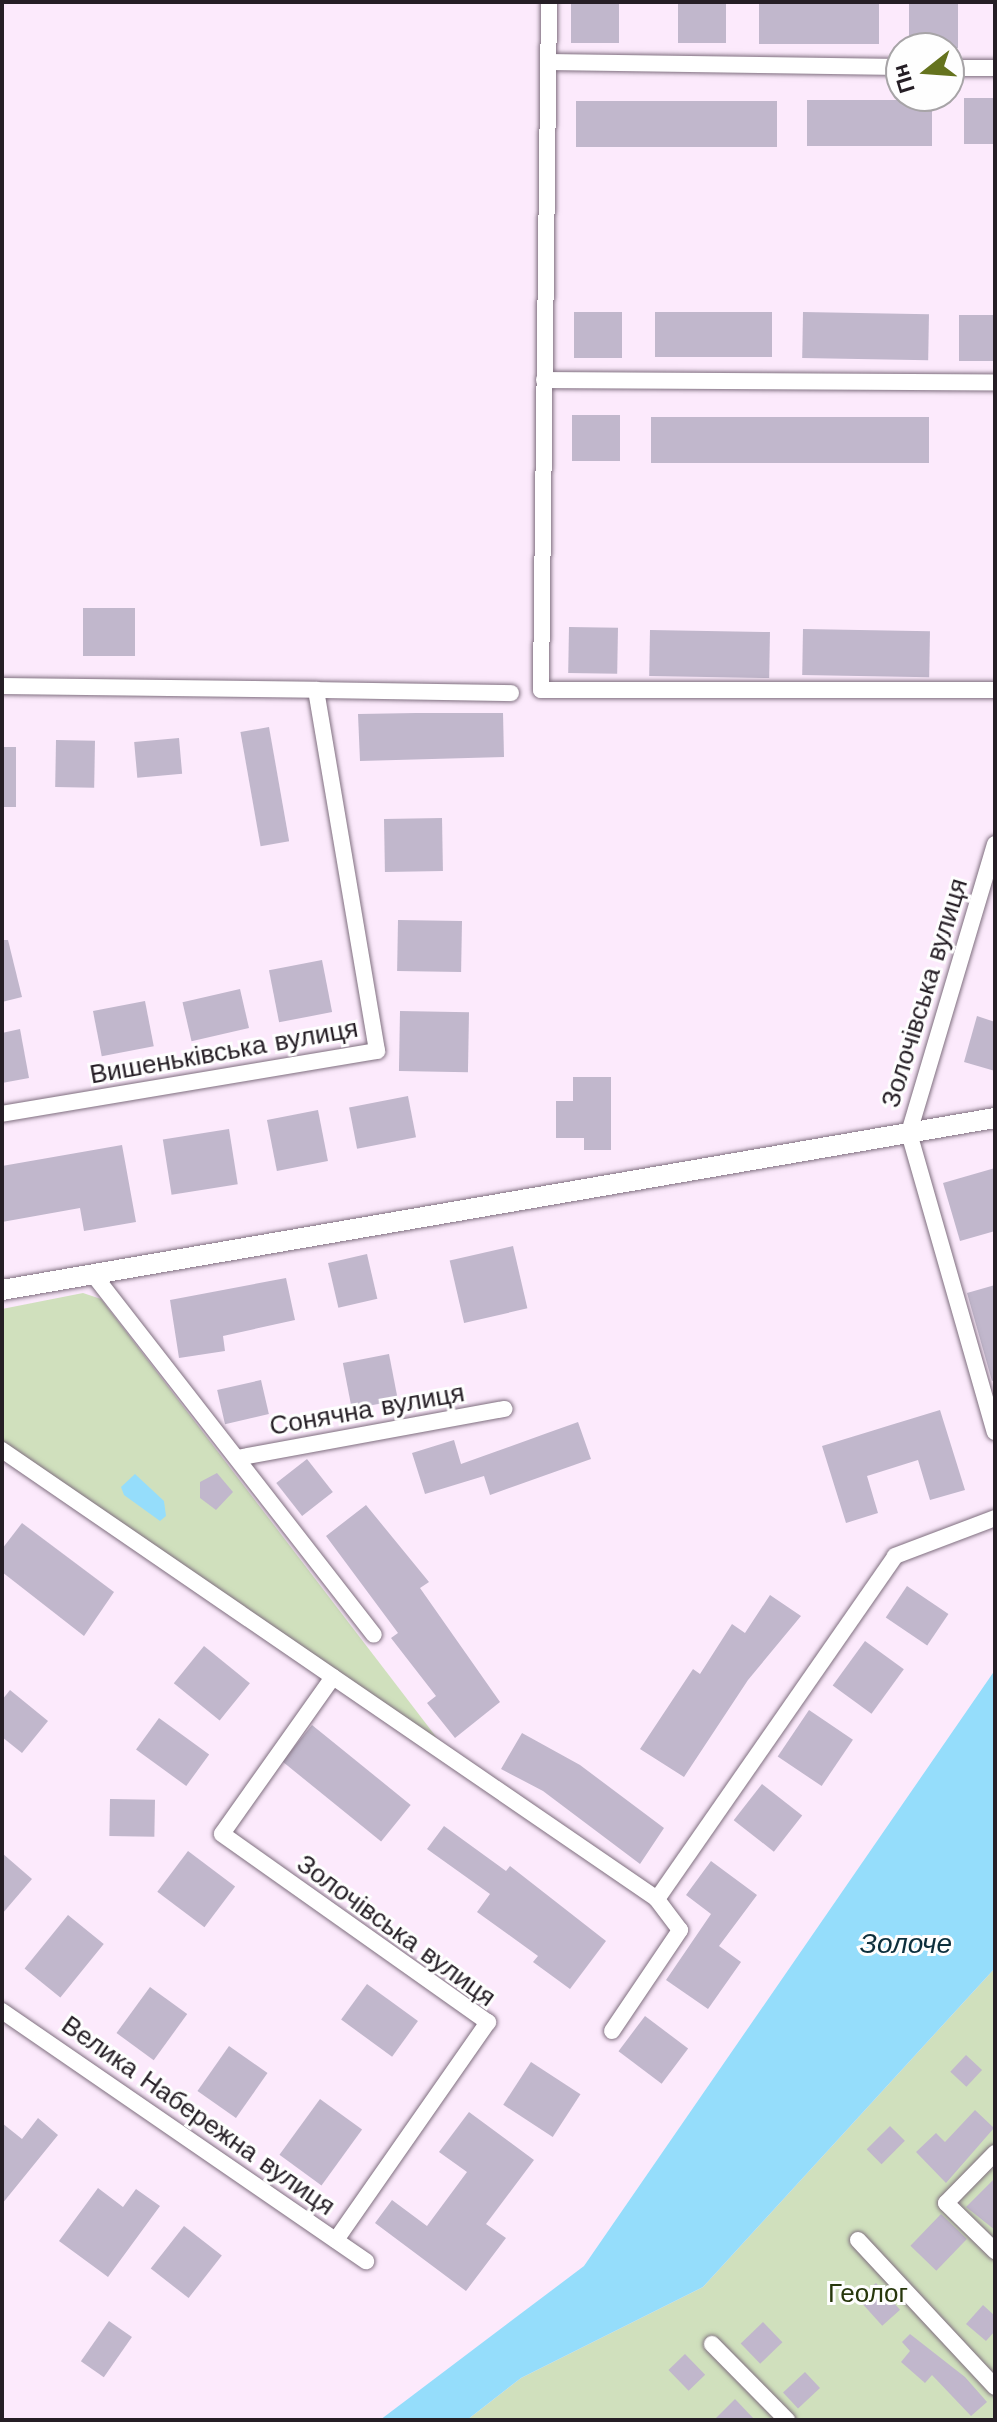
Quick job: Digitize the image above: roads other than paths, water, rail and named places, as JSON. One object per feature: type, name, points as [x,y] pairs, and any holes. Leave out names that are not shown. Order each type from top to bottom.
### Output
[{"type":"street","points":[[549,2],[541,690],[995,690]]},
{"type":"street","points":[[548,62],[885,67]]},
{"type":"street","points":[[965,68],[995,68]]},
{"type":"street","points":[[544,380],[995,382]]},
{"type":"street","points":[[2,686],[511,693]]},
{"type":"street","name":"Вишеньківська вулиця","points":[[2,1114],[377,1051],[316,690]]},
{"type":"street","name":"Золочівська вулиця","points":[[995,844],[909,1133],[995,1432]]},
{"type":"street","points":[[2,1290],[995,1118]]},
{"type":"street","name":"Сонячна вулиця","points":[[93,1274],[374,1635]]},
{"type":"street","name":"Сонячна вулиця","points":[[237,1458],[505,1409]]},
{"type":"street","points":[[2,1450],[657,1899],[680,1930],[612,2031]]},
{"type":"street","points":[[657,1899],[895,1556],[995,1518]]},
{"type":"street","name":"Золочівська вулиця","points":[[333,1677],[222,1834],[488,2022],[336,2240]]},
{"type":"street","name":"Велика Набережна вулиця","points":[[2,2011],[366,2261]]},
{"type":"street","points":[[995,2153],[946,2203],[995,2251]]},
{"type":"street","points":[[858,2240],[995,2387]]},
{"type":"street","points":[[712,2344],[787,2420]]},
{"type":"water","points":[[135,1474],[164,1501],[166,1516],[160,1521],[124,1495],[121,1487]]},
{"type":"water","name":"Золоче","points":[[995,1670],[995,1968],[703,2287],[521,2378],[467,2420],[380,2420],[584,2266]]},
{"type":"park label","name":"Геолог","points":[[868,2294]]}]
